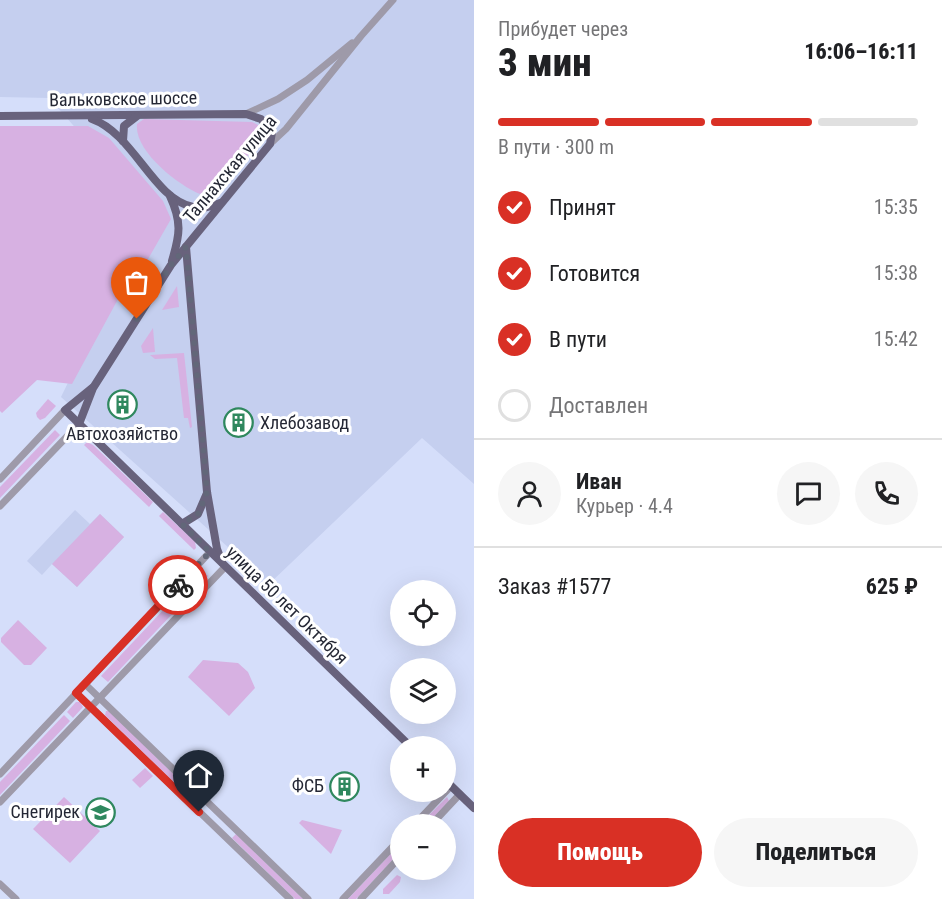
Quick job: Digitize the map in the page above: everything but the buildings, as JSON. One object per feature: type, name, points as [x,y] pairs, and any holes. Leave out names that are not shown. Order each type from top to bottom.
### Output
[{"type":"main road","name":"Вальковское шоссе","points":[[0,116],[246,114],[266,123],[272,132],[274,141]]},
{"type":"main road","points":[[123,141],[122,130],[128,122],[138,116]]},
{"type":"main road","points":[[86,117],[107,127],[123,141],[169,194],[176,209],[180,228],[171,265]]},
{"type":"main road","name":"Талнахская улица","points":[[79,424],[93,388],[171,265],[274,141]]},
{"type":"main road","points":[[169,194],[191,207],[210,207],[223,202]]},
{"type":"main road","points":[[186,247],[207,492],[217,549],[224,568]]},
{"type":"main road","name":"Талнахская улица","points":[[65,410],[93,388]]},
{"type":"main road","name":"улица 50 лет Октября","points":[[65,410],[224,568],[400,736]]},
{"type":"main road","points":[[182,524],[198,514],[207,492]]},
{"type":"main road","points":[[456,790],[474,808]]},
{"type":"street","points":[[361,36],[393,0]]},
{"type":"street","name":"Вальковское шоссе","points":[[246,114],[278,99],[307,80],[361,36]]},
{"type":"street","name":"Талнахская улица","points":[[274,141],[361,36]]},
{"type":"street","name":"Талнахская улица","points":[[0,478],[65,410]]},
{"type":"street","name":"Талнахская улица","points":[[0,506],[79,424]]},
{"type":"street","points":[[0,774],[210,552]]},
{"type":"street","points":[[0,802],[224,568]]},
{"type":"street","points":[[85,684],[308,899]]},
{"type":"street","points":[[76,693],[290,899]]},
{"type":"street","points":[[186,799],[194,789]]},
{"type":"street","points":[[441,814],[460,794]]},
{"type":"street","points":[[423,814],[433,802]]},
{"type":"street","points":[[226,837],[235,828]]},
{"type":"street","points":[[343,899],[390,850]]},
{"type":"street","points":[[361,899],[390,868]]},
{"type":"street","points":[[0,884],[16,899]]},
{"type":"shaded area","points":[[0,0],[474,0],[474,484],[422,438],[269,584],[61,397],[151,213],[49,98],[0,97]]},
{"type":"shaded area","points":[[144,119],[252,122],[264,128],[265,133],[225,185],[200,194],[180,183],[150,156],[138,134],[137,124]]},
{"type":"shaded area","points":[[0,126],[88,126],[109,138],[163,201],[171,219],[136,280],[124,288],[72,384],[37,380],[2,413],[0,411]]},
{"type":"shaded area","points":[[177,286],[179,307],[162,310]]},
{"type":"shaded area","points":[[153,328],[155,352],[143,353],[141,346]]},
{"type":"shaded area","points":[[184,353],[192,427],[190,428],[188,418],[184,418],[177,358],[155,359],[150,355]]},
{"type":"shaded area","points":[[48,399],[56,406],[40,420],[36,413]]},
{"type":"shaded area","points":[[55,430],[60,435],[0,498],[0,487]]},
{"type":"shaded area","points":[[87,442],[93,445],[153,502],[149,507],[84,445]]},
{"type":"shaded area","points":[[75,510],[90,524],[100,514],[124,537],[77,587],[52,564],[42,575],[27,561]]},
{"type":"shaded area","points":[[163,512],[195,542],[194,550],[159,516]]},
{"type":"shaded area","points":[[100,514],[124,537],[77,587],[52,564]]},
{"type":"shaded area","points":[[201,570],[208,576],[108,682],[101,676]]},
{"type":"shaded area","points":[[18,620],[47,648],[31,665],[24,665],[1,642],[1,638]]},
{"type":"shaded area","points":[[203,660],[238,663],[248,672],[255,688],[229,716],[188,677]]},
{"type":"shaded area","points":[[76,702],[80,702],[83,707],[73,718],[67,712]]},
{"type":"shaded area","points":[[106,711],[109,711],[190,790],[186,794],[105,715]]},
{"type":"shaded area","points":[[64,715],[70,721],[0,795],[0,782]]},
{"type":"shaded area","points":[[145,768],[153,776],[140,788],[132,780]]},
{"type":"shaded area","points":[[64,797],[100,831],[70,863],[33,829]]},
{"type":"shaded area","points":[[442,802],[448,802],[437,814],[430,814]]},
{"type":"shaded area","points":[[302,820],[342,830],[331,854],[299,823]]},
{"type":"shaded area","points":[[236,834],[303,899],[295,899],[232,838]]},
{"type":"shaded area","points":[[390,855],[390,863],[356,899],[348,899]]},
{"type":"shaded area","points":[[392,880],[400,880],[389,894],[383,894],[383,889]]},
{"type":"way so far","points":[[137,319],[171,265],[186,247],[207,492],[198,514],[182,524],[210,552],[178,585]]},
{"type":"place","name":"Автохозяйство","points":[[122,405]]},
{"type":"place","name":"Хлебозавод","points":[[239,423]]},
{"type":"place","name":"ФСБ","points":[[345,786]]},
{"type":"place","name":"Снегирек","points":[[101,812]]},
{"type":"route","points":[[178,585],[76,693],[199,812]]}]
